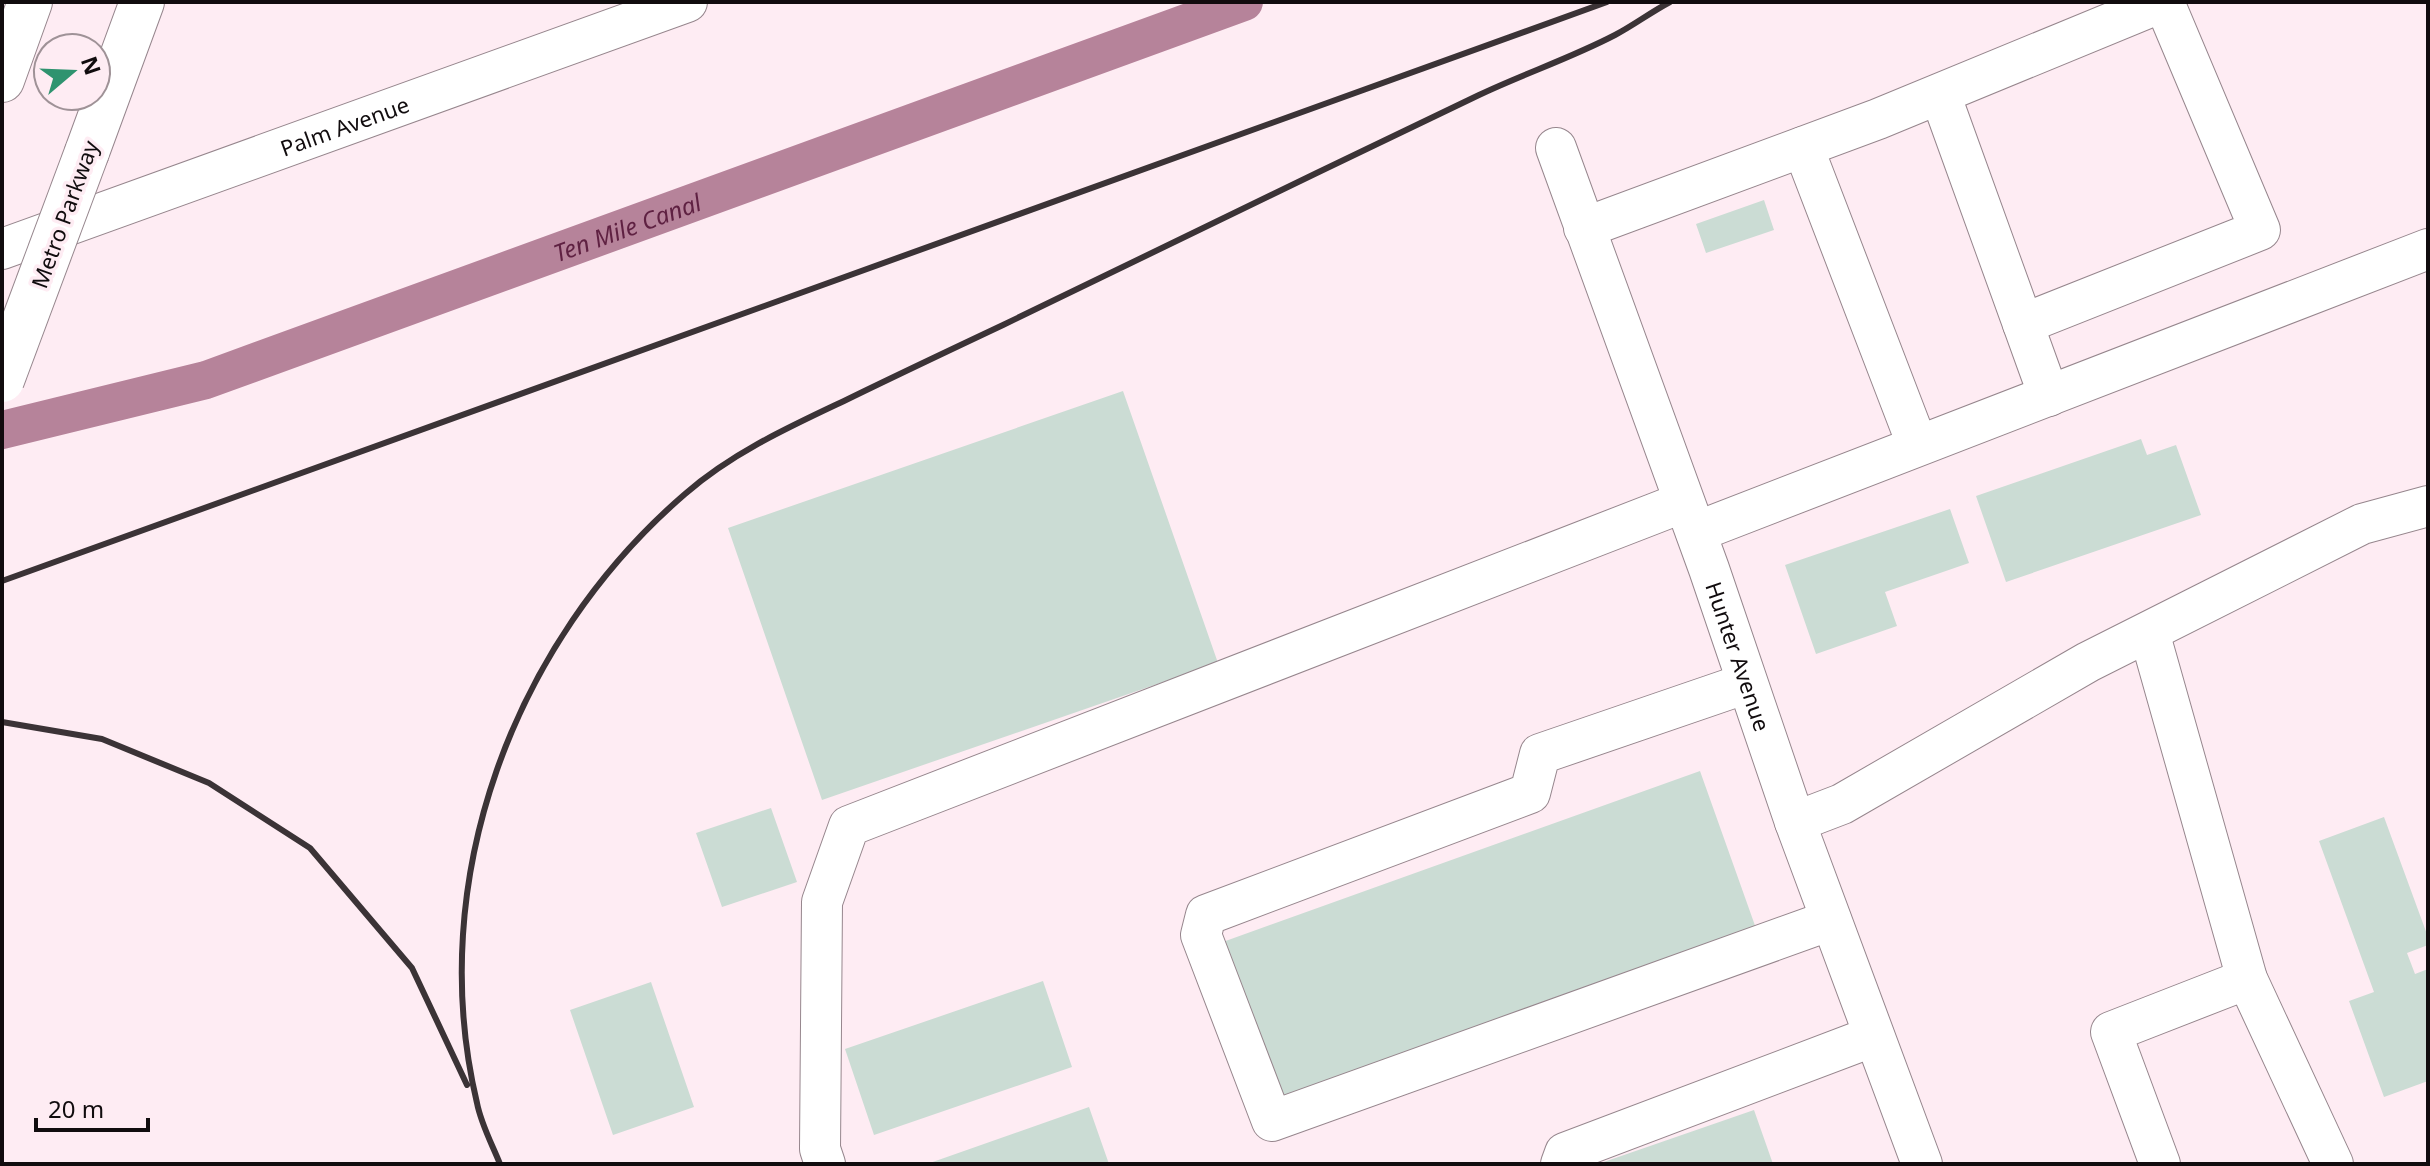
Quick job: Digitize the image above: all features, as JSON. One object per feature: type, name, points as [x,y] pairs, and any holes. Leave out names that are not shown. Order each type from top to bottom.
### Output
[{"type":"main road","points":[[2,80],[30,2]]},
{"type":"main road","name":"Metro Parkway","points":[[2,380],[142,2]]},
{"type":"street","name":"Palm Avenue","points":[[2,249],[687,2]]},
{"type":"street","points":[[1584,228],[1940,94],[2163,2],[2260,230],[2023,324]]},
{"type":"street","points":[[1940,94],[2049,396]]},
{"type":"street","points":[[1803,147],[1917,444]]},
{"type":"street","name":"Hunter Avenue","points":[[1556,148],[1690,517],[1795,822],[1922,1164]]},
{"type":"street","points":[[825,1164],[820,1149],[822,902],[849,826],[1690,517],[1917,444],[2049,396],[2428,249]]},
{"type":"street","points":[[1795,822],[1842,804],[2088,662],[2362,524],[2428,506]]},
{"type":"street","points":[[2149,632],[2247,979],[2333,1164]]},
{"type":"street","points":[[1747,683],[1540,754],[1530,793],[1206,915],[1201,935],[1272,1121],[1831,920]]},
{"type":"street","points":[[2160,1164],[2111,1032],[2247,979]]},
{"type":"street","points":[[1561,1164],[1565,1153],[1874,1036]]},
{"type":"building","points":[[1764,200],[1774,230],[1706,253],[1696,224]]},
{"type":"building","points":[[1123,391],[1218,663],[822,800],[728,528]]},
{"type":"building","points":[[2141,439],[2147,455],[2176,445],[2201,515],[2006,582],[1976,496]]},
{"type":"building","points":[[1950,509],[1969,563],[1885,592],[1897,626],[1816,654],[1785,565]]},
{"type":"building","points":[[1700,771],[1758,934],[1277,1105],[1220,943]]},
{"type":"building","points":[[771,808],[797,882],[722,907],[696,833]]},
{"type":"building","points":[[2384,817],[2428,937],[2428,945],[2407,953],[2415,974],[2428,969],[2428,1081],[2384,1097],[2349,1001],[2374,992],[2319,841]]},
{"type":"building","points":[[1043,981],[1072,1067],[874,1135],[845,1049]]},
{"type":"building","points":[[651,982],[694,1107],[613,1135],[570,1010]]},
{"type":"building","points":[[1089,1107],[1109,1164],[927,1164]]},
{"type":"building","points":[[1754,1110],[1773,1164],[1598,1164]]},
{"type":"waterway","name":"Ten Mile Canal","points":[[2,430],[206,380],[1244,2]]},
{"type":"railway","points":[[2,581],[1607,2]]},
{"type":"railway","points":[[500,1164],[479,1111],[464,1019],[463,935],[474,852],[497,771],[530,693],[572,620],[625,554],[685,494],[741,453],[782,431],[1479,95],[1598,43],[1670,2]]},
{"type":"railway","points":[[2,722],[102,739],[209,783],[310,848],[412,968],[467,1085]]}]
